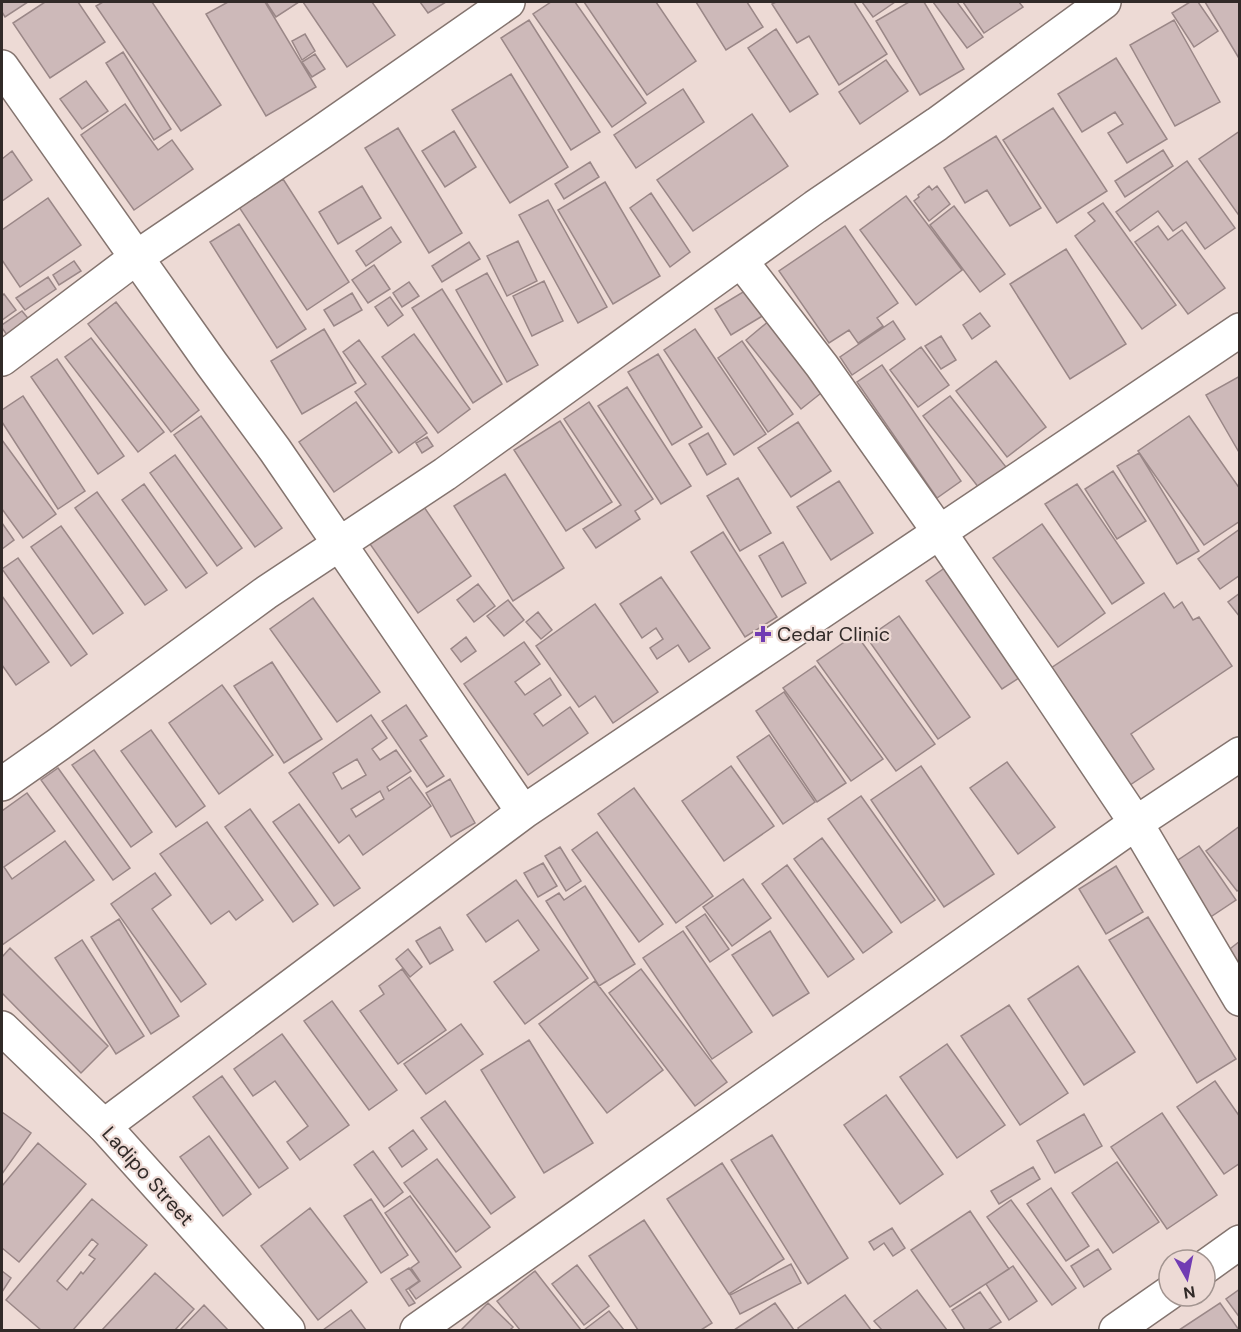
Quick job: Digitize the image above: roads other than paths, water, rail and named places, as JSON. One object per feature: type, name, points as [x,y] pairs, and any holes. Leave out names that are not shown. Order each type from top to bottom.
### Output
[{"type":"street","points":[[2,359],[137,257],[508,2]]},
{"type":"street","points":[[2,784],[267,591],[445,474],[815,207],[937,124],[1104,2]]},
{"type":"street","points":[[2,67],[275,450],[525,812]]},
{"type":"street","points":[[741,261],[822,366],[940,533],[1136,824],[1239,999]]},
{"type":"street","points":[[104,1126],[525,812],[1239,330]]},
{"type":"street","points":[[417,1330],[1239,754]]},
{"type":"street","name":"Ladipo Street","points":[[4,1036],[104,1126],[288,1330]]},
{"type":"street","points":[[1217,1258],[1239,1242]]},
{"type":"street","points":[[1116,1330],[1157,1301]]},
{"type":"place","name":"Cedar Clinic","points":[[763,634]]}]
